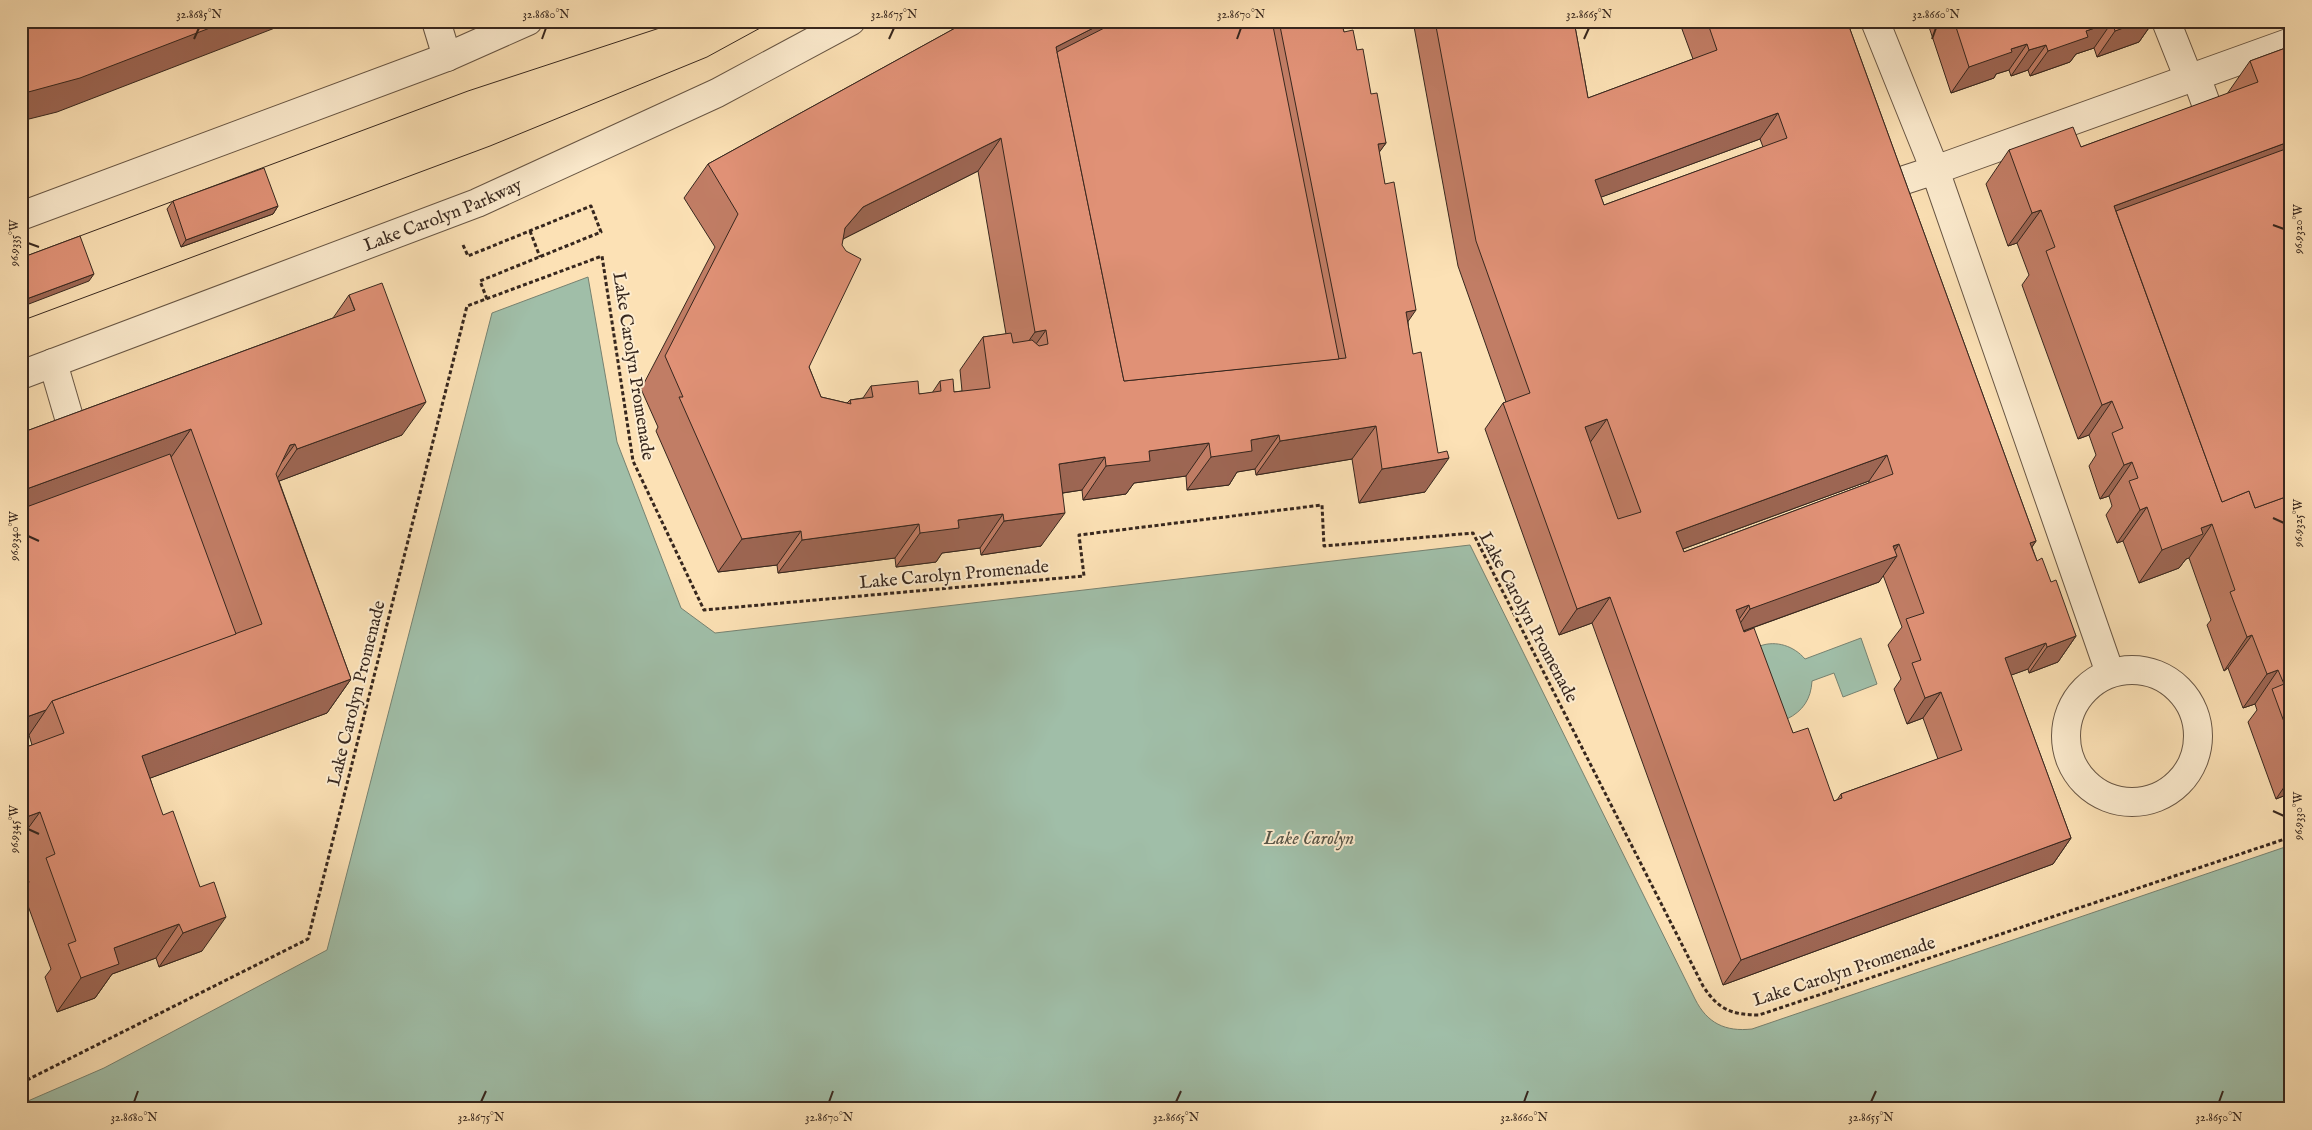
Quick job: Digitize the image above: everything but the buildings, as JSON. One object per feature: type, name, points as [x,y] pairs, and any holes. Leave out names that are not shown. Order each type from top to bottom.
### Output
[{"type":"street","points":[[436,21],[447,57]]},
{"type":"street","points":[[21,216],[447,57],[528,21]]},
{"type":"street","name":"Lake Carolyn Parkway","points":[[21,375],[477,203],[717,93],[851,21]]},
{"type":"street","points":[[1875,21],[1935,170],[2110,674]]},
{"type":"street","points":[[2166,21],[2213,123]]},
{"type":"street","points":[[1880,188],[2291,42]]},
{"type":"street","points":[[53,363],[75,438]]},
{"type":"street","points":[[2133,670],[2154,673],[2174,684],[2188,700],[2196,721],[2198,743],[2192,764],[2184,777],[2180,783],[2162,796],[2142,803],[2120,802],[2099,795],[2082,781],[2071,763],[2066,741],[2068,720],[2071,713],[2077,700],[2091,684],[2110,674],[2133,670]]},
{"type":"path","points":[[461,238],[468,256],[590,206],[601,232],[480,281],[487,299]]},
{"type":"path","points":[[530,230],[540,257]]},
{"type":"path","name":"Lake Carolyn Promenade","points":[[21,1083],[308,939],[467,306],[602,256],[633,461],[704,610],[1084,576],[1079,535],[1322,505],[1324,546],[1473,533],[1703,986],[1713,1000],[1726,1010],[1742,1016],[1759,1015],[2291,837]]},
{"type":"water","name":"Lake Carolyn","points":[[588,277],[617,442],[681,608],[715,633],[1470,545],[1695,999],[1711,1020],[1733,1029],[1752,1029],[2291,845],[2291,1109],[21,1109],[21,1104],[104,1068],[327,950],[492,313]]},
{"type":"water","points":[[1861,638],[1877,684],[1843,697],[1834,673],[1812,681],[1810,693],[1805,704],[1798,712],[1787,719],[1760,646],[1766,644],[1784,645],[1801,654],[1805,659]]},
{"type":"tram line","points":[[21,258],[468,91],[681,21]]},
{"type":"tram line","points":[[21,321],[490,146],[707,57],[773,21]]}]
